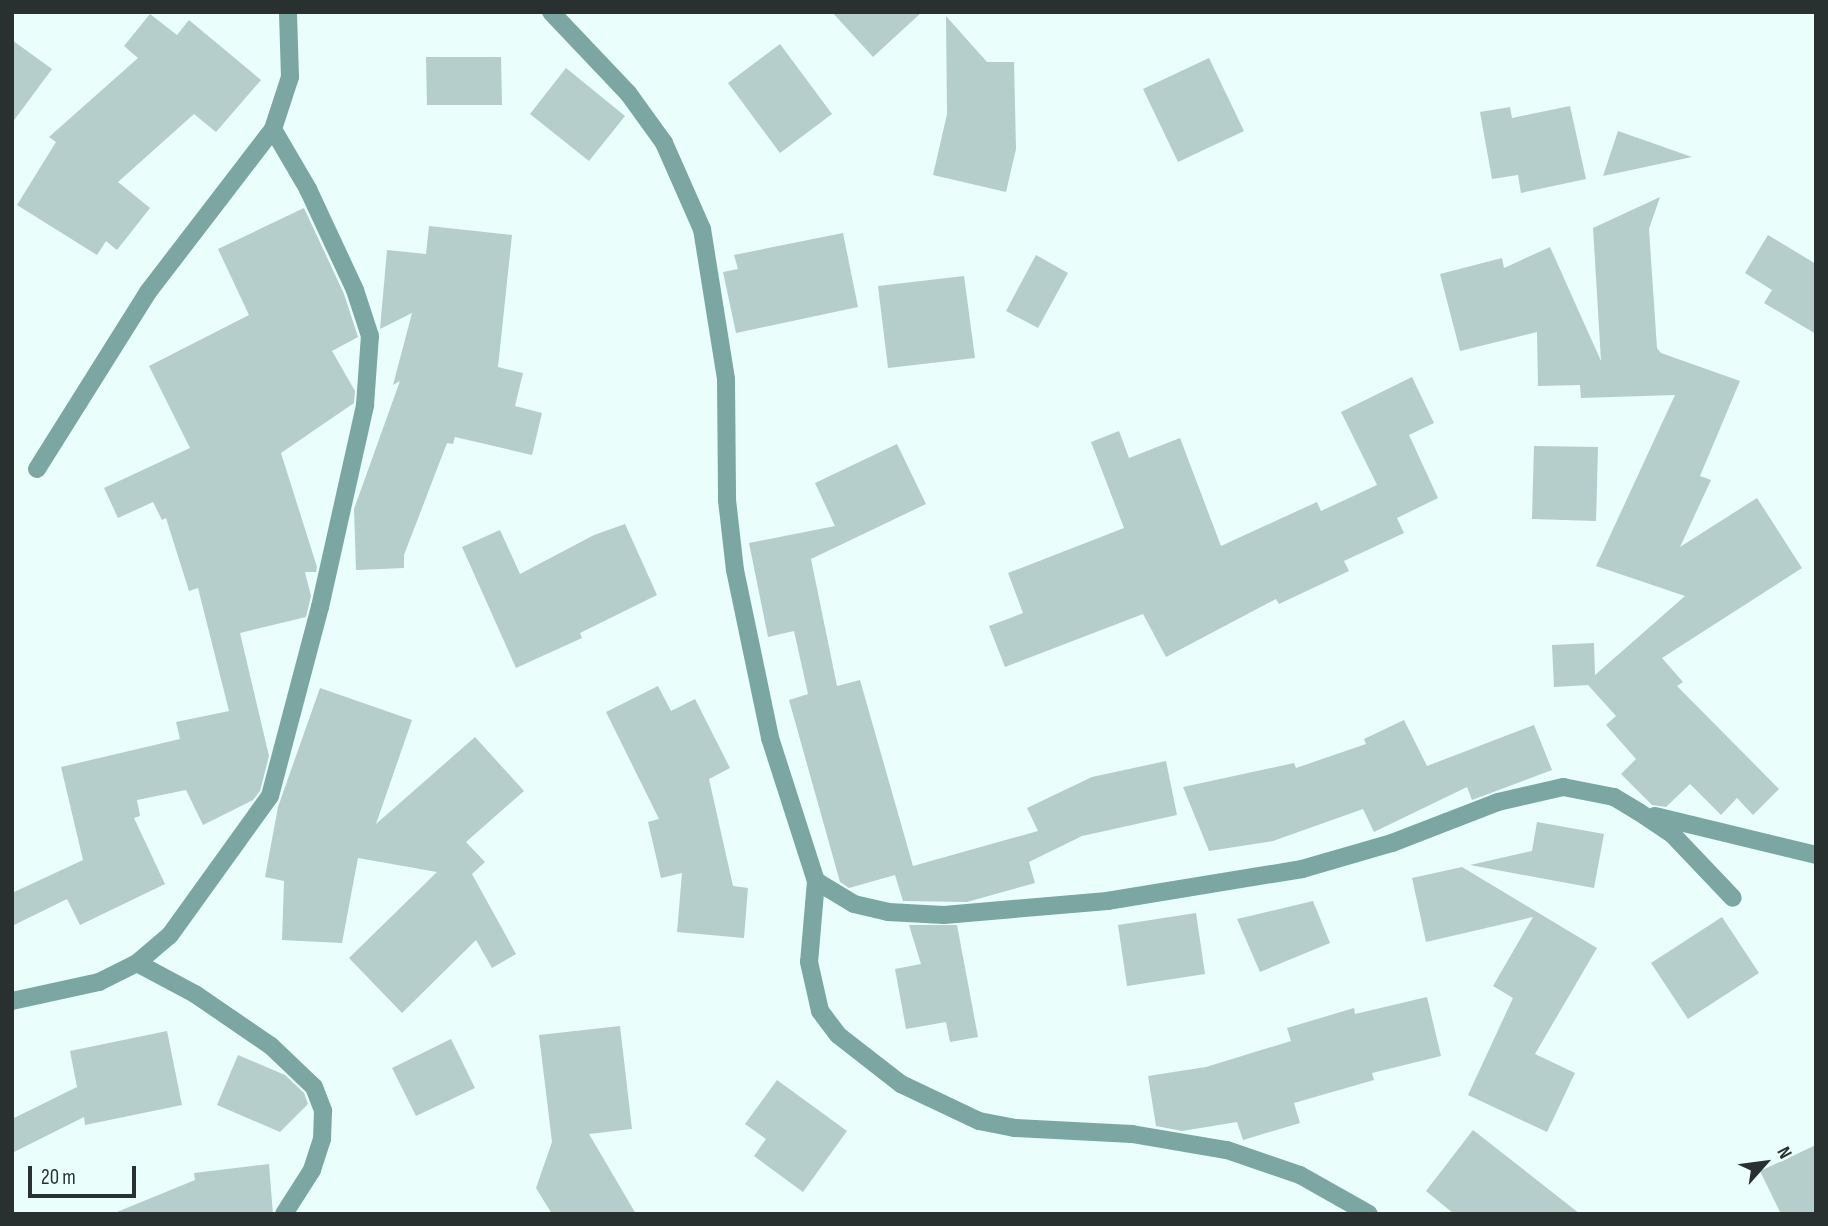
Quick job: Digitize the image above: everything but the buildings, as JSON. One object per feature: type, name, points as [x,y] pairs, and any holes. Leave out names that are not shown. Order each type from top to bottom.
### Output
[{"type":"street","points":[[37,469],[148,292],[273,130],[290,77],[288,12]]},
{"type":"street","points":[[551,12],[628,93],[664,143],[702,229],[726,379],[727,500],[735,570],[770,738],[816,881],[809,962],[821,1011],[838,1035],[901,1084],[979,1121],[1014,1128],[1144,1136],[1227,1150],[1300,1175],[1369,1214]]},
{"type":"street","points":[[12,1001],[99,982],[137,963],[170,935],[270,796],[320,607],[365,405],[370,336],[307,189],[273,130]]},
{"type":"street","points":[[816,881],[854,904],[888,912],[944,915],[1174,891],[1302,869],[1392,844],[1498,802],[1563,788],[1614,797],[1639,811],[1672,834],[1733,898]]},
{"type":"street","points":[[1639,811],[1816,855]]},
{"type":"street","points":[[137,963],[235,1021],[301,1070],[314,1087],[323,1111],[322,1139],[312,1170],[284,1214]]}]
